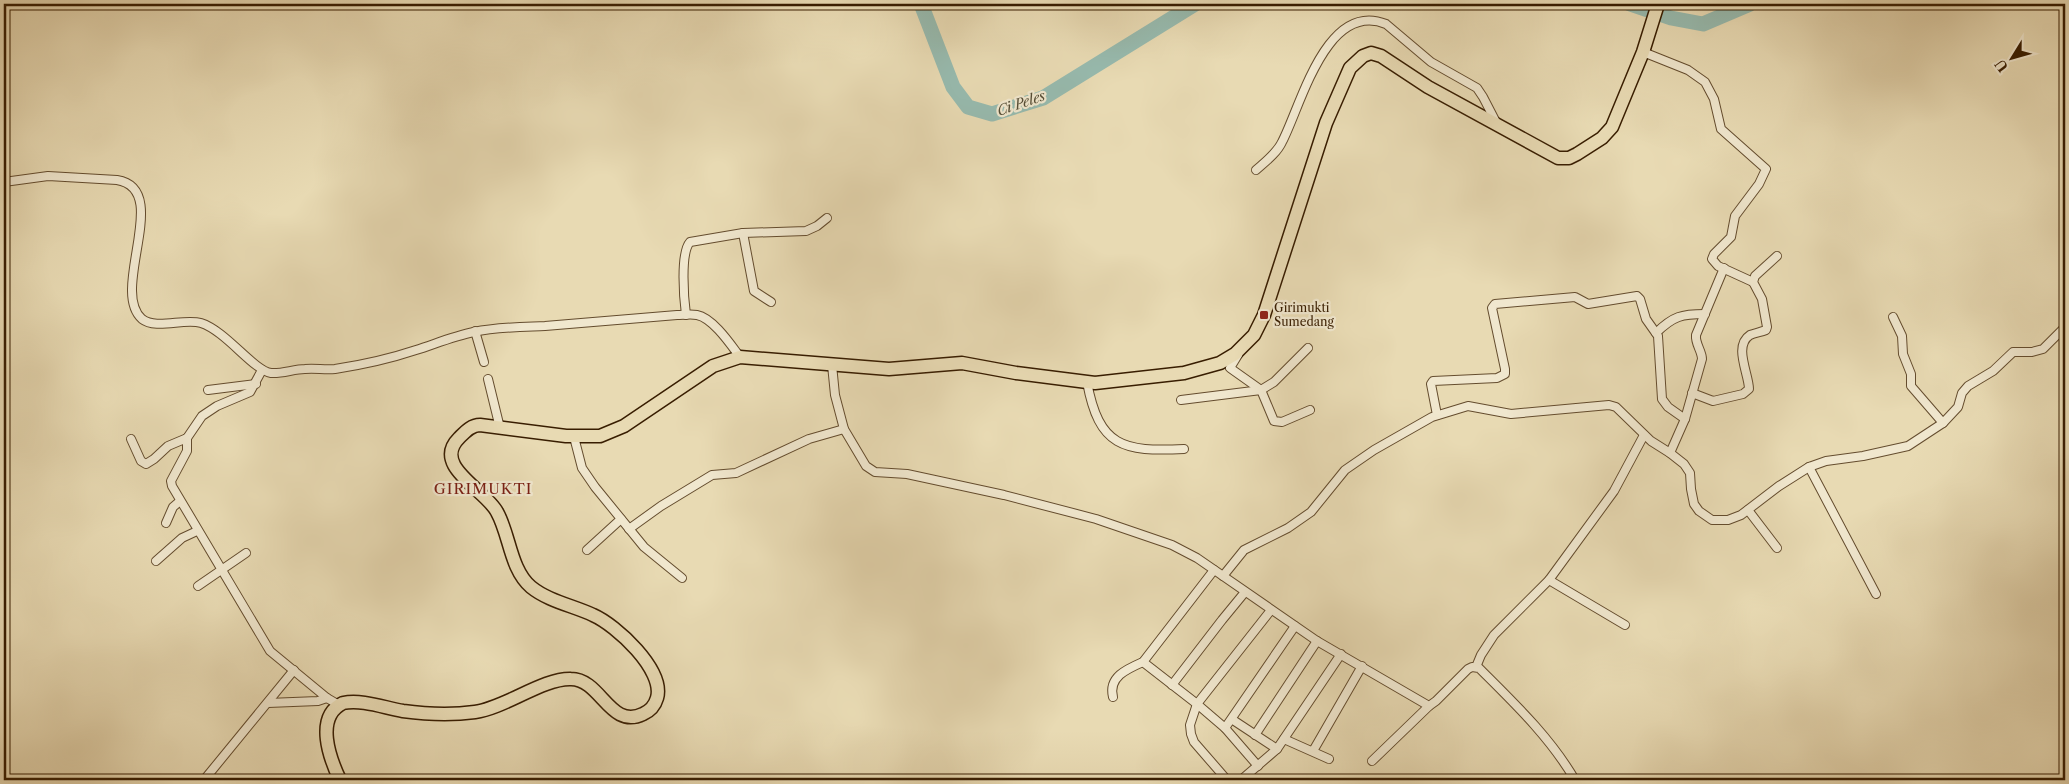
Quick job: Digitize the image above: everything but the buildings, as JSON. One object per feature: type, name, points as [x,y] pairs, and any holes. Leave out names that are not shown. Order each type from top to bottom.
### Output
[{"type":"main road","points":[[340,780],[329,751],[326,732],[330,719],[339,705],[347,702],[412,712],[474,712],[497,706],[559,681],[573,678],[588,684],[607,704],[625,717],[631,718],[641,715],[654,706],[658,695],[655,678],[650,668],[635,649],[612,627],[595,616],[531,587],[525,580],[517,566],[501,518],[495,507],[487,497],[454,468],[451,456],[452,447],[469,429],[478,425],[574,437],[600,436],[615,430],[713,366],[740,357],[895,369],[962,363],[1016,373],[1087,382],[1108,382],[1196,370],[1220,363],[1239,351],[1254,335],[1264,316],[1326,123],[1344,81],[1356,61],[1367,54],[1381,56],[1428,86],[1558,158],[1569,158],[1602,138],[1612,126],[1643,52],[1658,4]]},
{"type":"street","points":[[1256,170],[1282,144],[1301,96],[1328,42],[1340,30],[1362,20],[1379,21],[1386,24],[1431,62],[1477,88],[1497,124]]},
{"type":"street","points":[[1643,52],[1688,70],[1705,82],[1714,99],[1721,129],[1766,169],[1759,184],[1735,216],[1731,237],[1714,254],[1712,259],[1715,263],[1753,282],[1762,299],[1766,330],[1749,336],[1744,342],[1743,357],[1749,389],[1742,394],[1713,401],[1692,393]]},
{"type":"street","points":[[4,182],[48,176],[117,180],[128,183],[138,196],[141,220],[140,241],[131,282],[132,299],[136,312],[141,318],[150,323],[192,321],[202,323],[217,331],[262,370],[272,373],[304,369],[337,368],[414,351],[475,331],[686,315],[697,315],[705,318],[726,338],[740,357]]},
{"type":"street","points":[[686,315],[683,286],[688,244],[744,233],[806,231],[817,226],[827,218]]},
{"type":"street","points":[[744,233],[754,292],[771,302]]},
{"type":"street","points":[[1753,282],[1755,276],[1777,256]]},
{"type":"street","points":[[1670,453],[1684,419],[1702,360],[1696,336],[1724,268]]},
{"type":"street","points":[[1437,415],[1431,384],[1433,381],[1497,378],[1505,374],[1506,368],[1492,308],[1495,304],[1575,297],[1588,304],[1638,296],[1645,317],[1656,333],[1662,399],[1668,407],[1684,419]]},
{"type":"street","points":[[1656,333],[1678,316],[1705,314]]},
{"type":"street","points":[[1893,317],[1902,336],[1904,360],[1911,374],[1911,386],[1943,423]]},
{"type":"street","points":[[1223,576],[1244,550],[1288,528],[1311,512],[1345,470],[1374,450],[1437,415],[1468,406],[1511,414],[1609,406],[1622,411],[1644,435],[1684,464],[1690,473],[1694,504],[1704,516],[1712,520],[1728,520],[1748,510],[1779,486],[1810,467],[1826,461],[1908,446],[1943,423],[1958,407],[1962,393],[1968,386],[1993,371],[2015,350],[2032,352],[2043,349],[2065,327]]},
{"type":"street","points":[[475,331],[484,362]]},
{"type":"street","points":[[1181,400],[1261,390],[1274,382],[1308,348]]},
{"type":"street","points":[[1239,351],[1230,368],[1261,390],[1272,417],[1278,422],[1310,410]]},
{"type":"street","points":[[832,365],[835,395],[844,429],[866,466],[872,471],[907,474],[1004,495],[1096,519],[1172,545],[1197,558],[1318,641],[1429,706]]},
{"type":"street","points":[[131,439],[141,461],[146,464],[168,446],[187,438],[202,416],[208,411],[250,392],[262,370]]},
{"type":"street","points":[[488,379],[500,428]]},
{"type":"street","points":[[1087,382],[1095,416],[1114,440],[1138,448],[1184,449]]},
{"type":"street","points":[[208,390],[256,384]]},
{"type":"street","points":[[629,528],[712,475],[736,473],[801,442],[844,429]]},
{"type":"street","points":[[1476,667],[1481,654],[1494,635],[1549,580],[1614,491],[1644,435]]},
{"type":"street","points":[[574,437],[582,468],[621,519],[644,547],[682,578]]},
{"type":"street","points":[[187,438],[187,451],[171,481],[180,501],[270,651],[327,698],[339,705]]},
{"type":"street","points":[[1810,467],[1876,594]]},
{"type":"street","points":[[166,523],[173,507],[180,501]]},
{"type":"street","points":[[1748,510],[1776,548]]},
{"type":"street","points":[[586,550],[621,519]]},
{"type":"street","points":[[156,561],[182,538],[197,530]]},
{"type":"street","points":[[198,586],[246,553]]},
{"type":"street","points":[[1113,697],[1111,688],[1121,673],[1143,662],[1214,570]]},
{"type":"street","points":[[1549,580],[1625,625]]},
{"type":"street","points":[[1172,685],[1245,592]]},
{"type":"street","points":[[1227,780],[1194,742],[1190,725],[1197,704],[1271,610]]},
{"type":"street","points":[[1225,728],[1233,720],[1295,626]]},
{"type":"street","points":[[1255,735],[1318,641]]},
{"type":"street","points":[[1241,780],[1277,748],[1341,654]]},
{"type":"street","points":[[1143,662],[1225,728],[1258,766]]},
{"type":"street","points":[[1313,751],[1362,666]]},
{"type":"street","points":[[1372,761],[1468,669],[1476,667]]},
{"type":"street","points":[[1476,667],[1509,698],[1536,728],[1575,780]]},
{"type":"street","points":[[204,780],[294,670]]},
{"type":"street","points":[[268,703],[327,698]]},
{"type":"street","points":[[1233,720],[1277,748]]},
{"type":"street","points":[[1284,739],[1329,759]]},
{"type":"waterway","name":"Ci Peles","points":[[921,4],[953,87],[968,107],[992,114],[1043,98],[1195,4]]},
{"type":"waterway","name":"Ci Peles","points":[[1630,4],[1671,18],[1703,24],[1750,4]]},
{"type":"place","name":"Girimukti Sumedang","points":[[1264,315]]},
{"type":"district","name":"GIRIMUKTI","points":[[483,489]]}]
